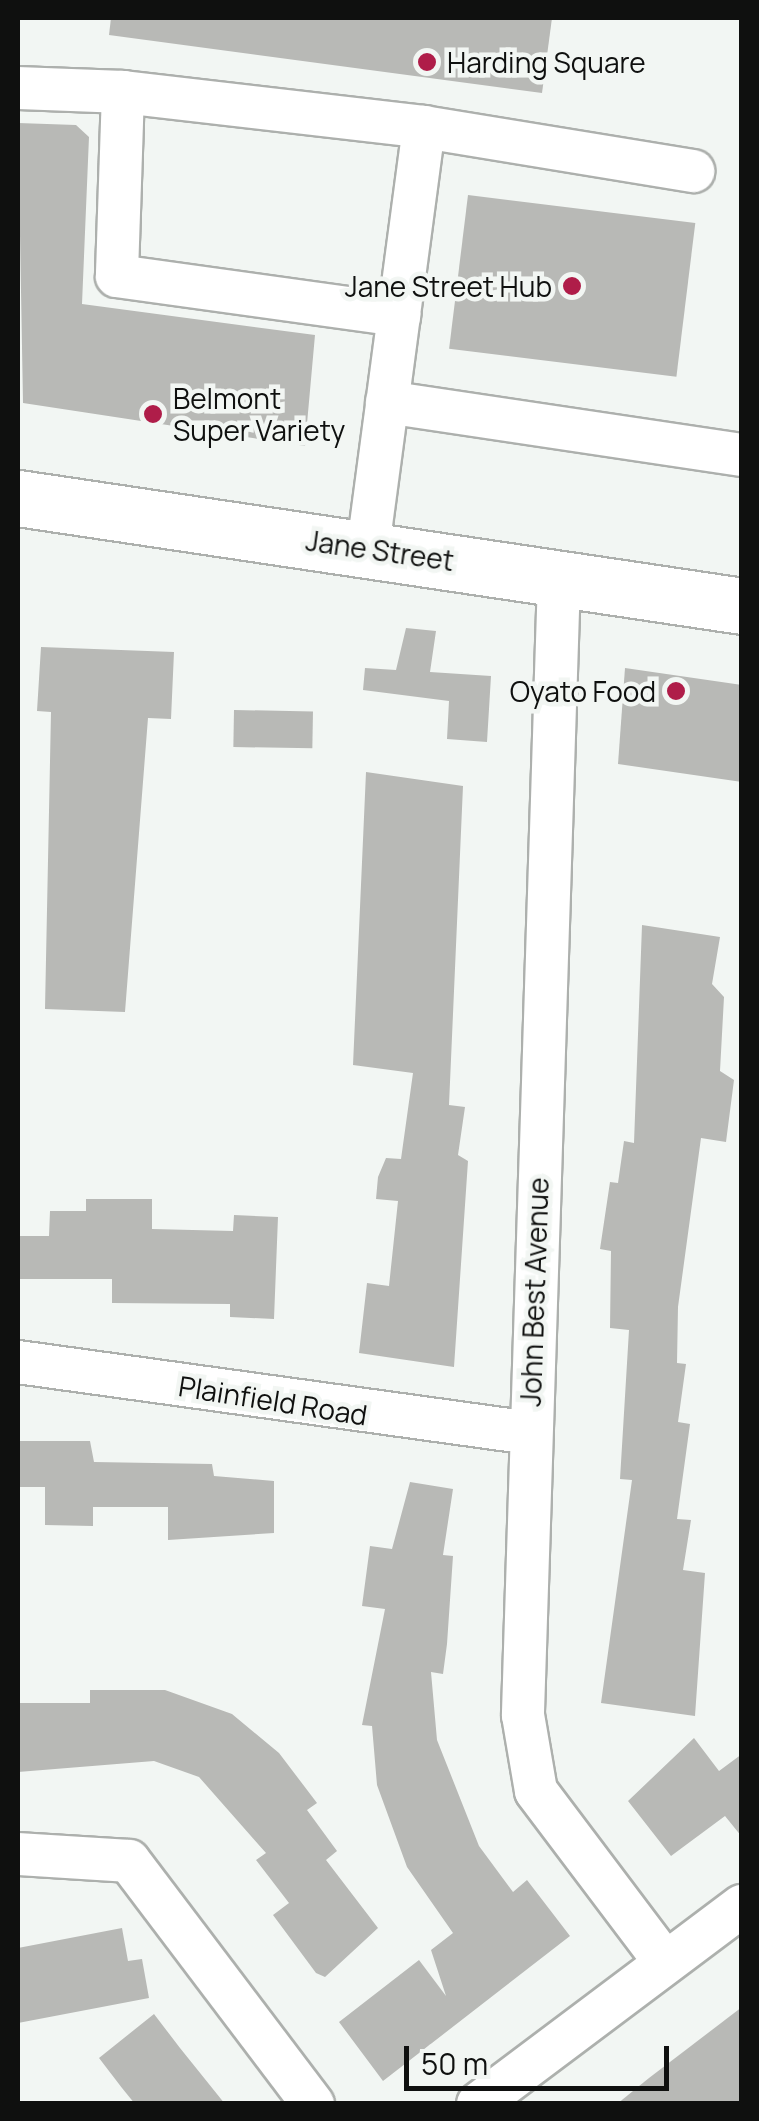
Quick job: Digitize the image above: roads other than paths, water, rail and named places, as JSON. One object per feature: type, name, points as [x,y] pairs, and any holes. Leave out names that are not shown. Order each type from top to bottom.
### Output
[{"type":"main road","name":"Jane Street","points":[[18,498],[368,546],[742,606]]},
{"type":"street","points":[[18,88],[123,92],[424,127],[693,171]]},
{"type":"street","points":[[123,92],[117,276],[399,315]]},
{"type":"street","points":[[368,546],[424,127]]},
{"type":"street","points":[[388,402],[742,455]]},
{"type":"street","name":"John Best Avenue","points":[[559,579],[523,1715],[536,1792],[665,1962]]},
{"type":"street","name":"Plainfield Road","points":[[18,1362],[530,1433]]},
{"type":"street","points":[[18,1854],[129,1861],[313,2104]]},
{"type":"street","points":[[478,2104],[742,1906]]},
{"type":"place","name":"Harding Square","points":[[427,62]]},
{"type":"place","name":"Jane Street Hub","points":[[572,286]]},
{"type":"place","name":"Belmont Super Variety","points":[[153,414]]},
{"type":"place","name":"Oyato Food","points":[[676,691]]}]
